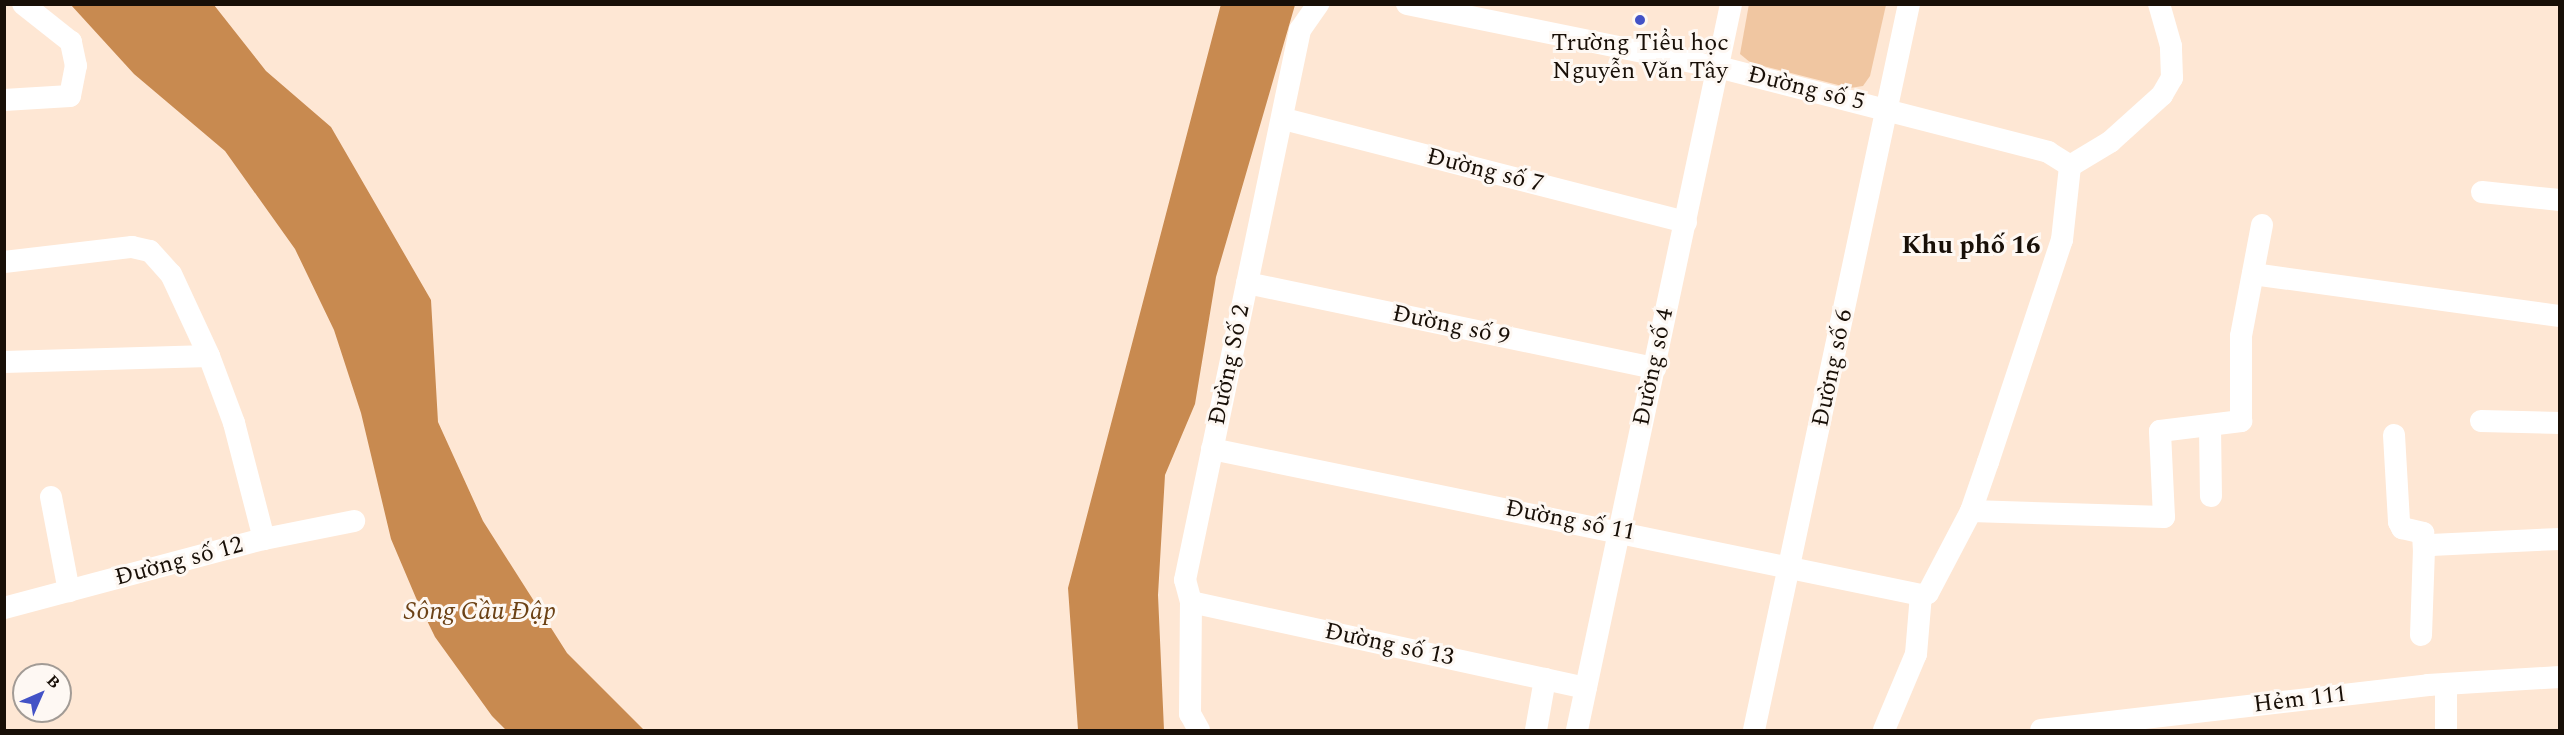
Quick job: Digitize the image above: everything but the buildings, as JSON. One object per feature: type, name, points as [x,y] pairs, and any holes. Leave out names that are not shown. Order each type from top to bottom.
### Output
[{"type":"street","points":[[4,100],[70,96],[76,66],[71,42],[22,4]]},
{"type":"street","name":"Đường Số 2","points":[[1199,730],[1190,714],[1191,602],[1185,580],[1284,119],[1300,30],[1318,4]]},
{"type":"street","name":"Đường số 5","points":[[1407,4],[1718,67],[1889,109],[2048,152],[2070,166]]},
{"type":"street","name":"Đường số 4","points":[[1577,730],[1731,4]]},
{"type":"street","name":"Đường số 6","points":[[1754,730],[1889,109],[1909,4]]},
{"type":"street","points":[[1884,730],[1916,654],[1925,594],[1971,511],[2062,240],[2070,166],[2110,142],[2162,94],[2172,78],[2171,46],[2159,4]]},
{"type":"street","name":"Đường số 7","points":[[1284,119],[1686,222]]},
{"type":"street","points":[[2482,192],[2559,200]]},
{"type":"street","points":[[1971,511],[2164,517],[2160,431],[2210,427],[2241,421],[2241,336],[2262,225]]},
{"type":"street","points":[[4,261],[132,247],[150,251],[171,274],[209,356],[234,423],[264,539]]},
{"type":"street","points":[[2253,274],[2559,316]]},
{"type":"street","name":"Đường số 9","points":[[1247,284],[1654,368]]},
{"type":"street","points":[[4,362],[209,356]]},
{"type":"street","points":[[2481,421],[2559,423]]},
{"type":"street","points":[[2210,427],[2211,496]]},
{"type":"street","points":[[2394,435],[2399,522],[2402,528],[2423,533],[2421,635]]},
{"type":"street","name":"Đường số 11","points":[[1212,449],[1925,594]]},
{"type":"street","points":[[51,497],[69,591]]},
{"type":"street","name":"Đường số 12","points":[[4,608],[264,539],[354,522]]},
{"type":"street","points":[[2424,550],[2431,545],[2559,539]]},
{"type":"street","name":"Đường số 13","points":[[1191,602],[1586,688]]},
{"type":"street","name":"Hẻm 111","points":[[2041,730],[2446,684],[2559,676]]},
{"type":"street","points":[[1536,730],[1545,679]]},
{"type":"street","points":[[2446,684],[2446,730]]},
{"type":"shaded area","points":[[1749,4],[1886,5],[1870,76],[1863,86],[1850,88],[1751,63],[1740,54]]},
{"type":"water","points":[[1221,4],[1295,5],[1216,277],[1195,404],[1165,475],[1158,595],[1164,730],[1078,730],[1068,588]]},
{"type":"water","name":"Sông Cầu Đập","points":[[71,5],[214,5],[266,71],[331,127],[431,300],[438,422],[483,521],[567,653],[644,730],[506,730],[492,716],[435,637],[391,539],[361,413],[334,330],[295,249],[225,151],[134,74]]},
{"type":"place","name":"Trường Tiểu học Nguyễn Văn Tây","points":[[1640,20]]},
{"type":"district","name":"Khu phố 16","points":[[1971,246]]}]
